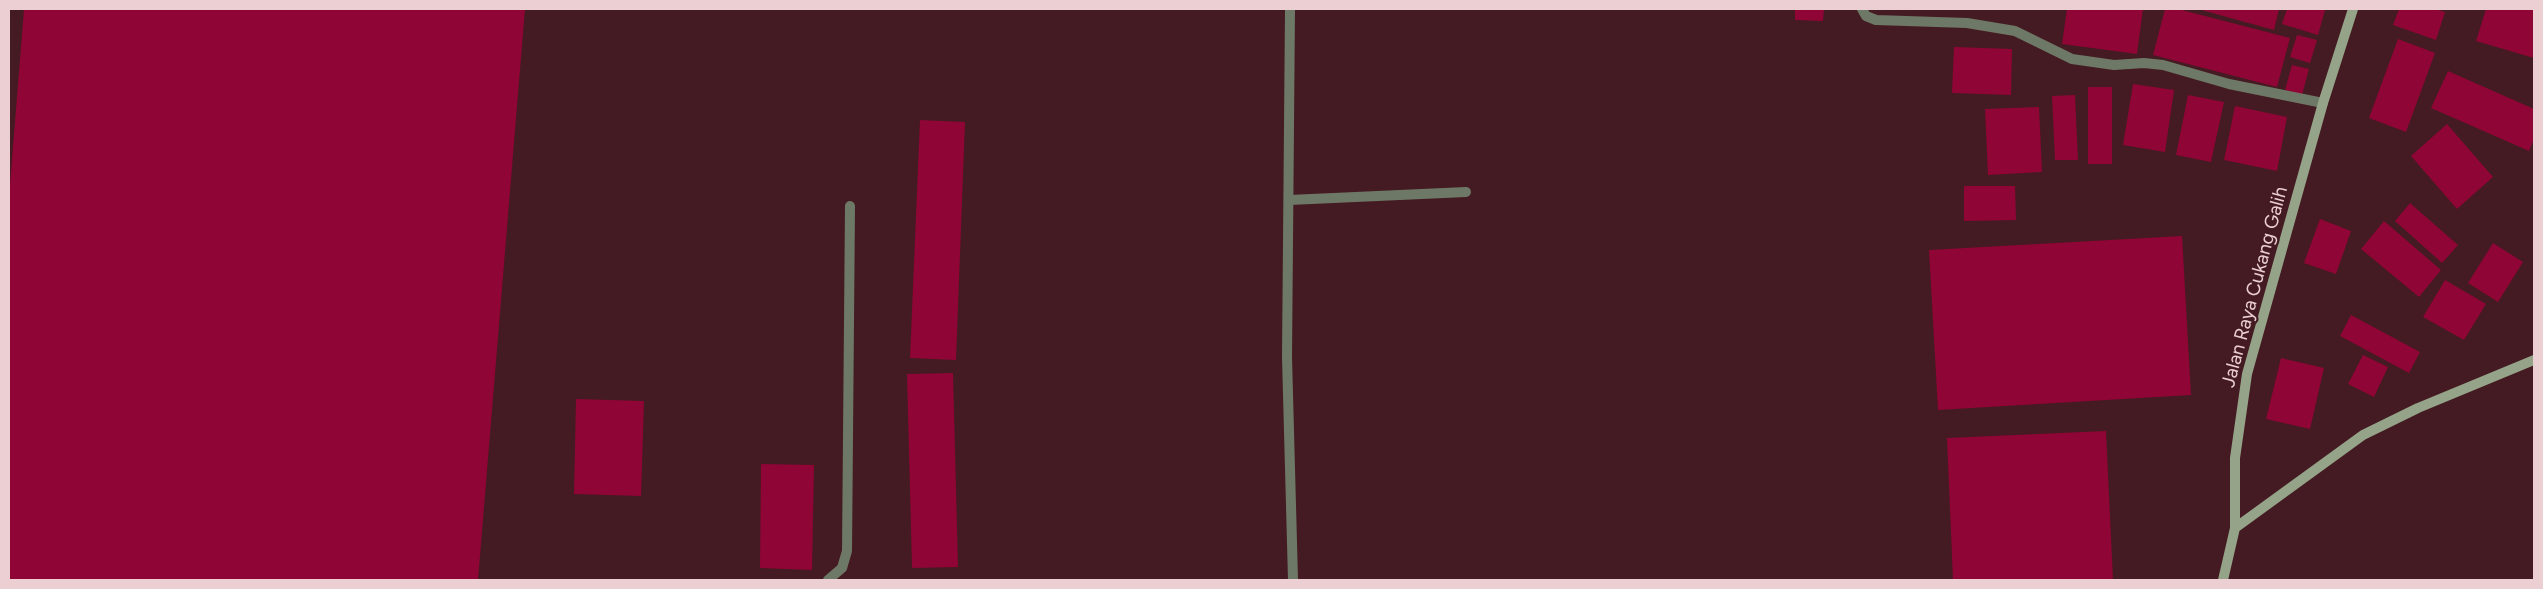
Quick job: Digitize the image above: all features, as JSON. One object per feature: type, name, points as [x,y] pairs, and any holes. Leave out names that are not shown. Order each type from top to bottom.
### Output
[{"type":"main road","name":"Jalan Raya Cukang Galih","points":[[2223,580],[2234,528],[2234,458],[2247,374],[2323,103],[2353,9]]},
{"type":"main road","points":[[2234,528],[2363,435],[2418,408],[2534,360]]},
{"type":"street","points":[[1290,9],[1287,357],[1293,580]]},
{"type":"street","points":[[1862,9],[1866,16],[1876,20],[1967,23],[2015,31],[2072,58],[2114,65],[2144,63],[2163,65],[2229,84],[2323,103]]},
{"type":"street","points":[[1289,200],[1466,192]]},
{"type":"street","points":[[828,580],[842,568],[847,552],[850,206]]},
{"type":"building","points":[[24,9],[525,9],[478,580],[9,580],[9,197]]},
{"type":"building","points":[[1795,9],[1824,9],[1823,21],[1795,20]]},
{"type":"building","points":[[2067,9],[2143,9],[2137,54],[2062,44]]},
{"type":"building","points":[[2165,9],[2178,9],[2290,38],[2277,87],[2153,55]]},
{"type":"building","points":[[2198,9],[2279,9],[2274,30]]},
{"type":"building","points":[[2287,9],[2325,10],[2318,35],[2282,24]]},
{"type":"building","points":[[2399,9],[2434,9],[2445,12],[2436,40],[2393,25]]},
{"type":"building","points":[[2486,9],[2534,9],[2534,58],[2476,41]]},
{"type":"building","points":[[2297,35],[2317,40],[2310,63],[2290,57]]},
{"type":"building","points":[[2398,39],[2435,53],[2406,132],[2369,118]]},
{"type":"building","points":[[1954,47],[2012,49],[2011,95],[1952,93]]},
{"type":"building","points":[[2292,65],[2309,69],[2302,95],[2285,90]]},
{"type":"building","points":[[2448,71],[2534,109],[2534,139],[2529,151],[2431,108]]},
{"type":"building","points":[[2133,84],[2174,90],[2165,152],[2123,145]]},
{"type":"building","points":[[2088,87],[2112,87],[2112,164],[2088,164]]},
{"type":"building","points":[[2075,95],[2078,160],[2055,160],[2052,96]]},
{"type":"building","points":[[2188,95],[2224,102],[2211,162],[2176,155]]},
{"type":"building","points":[[2235,106],[2287,117],[2277,171],[2224,160]]},
{"type":"building","points":[[2039,107],[2042,172],[1988,175],[1985,109]]},
{"type":"building","points":[[920,120],[965,122],[956,360],[910,358]]},
{"type":"building","points":[[2447,124],[2493,177],[2457,209],[2411,156]]},
{"type":"building","points":[[1964,186],[2015,186],[2016,220],[1964,221]]},
{"type":"building","points":[[2410,203],[2458,245],[2442,263],[2395,221]]},
{"type":"building","points":[[2320,219],[2351,231],[2336,274],[2304,263]]},
{"type":"building","points":[[2384,221],[2441,270],[2419,297],[2361,249]]},
{"type":"building","points":[[2182,236],[2191,395],[1938,410],[1929,250]]},
{"type":"building","points":[[2493,243],[2523,262],[2498,302],[2468,283]]},
{"type":"building","points":[[2445,280],[2486,304],[2464,340],[2423,317]]},
{"type":"building","points":[[2351,315],[2420,352],[2409,373],[2340,336]]},
{"type":"building","points":[[2363,355],[2388,367],[2374,397],[2348,384]]},
{"type":"building","points":[[2281,358],[2324,368],[2310,429],[2266,419]]},
{"type":"building","points":[[953,373],[958,567],[912,568],[907,374]]},
{"type":"building","points":[[576,399],[644,401],[641,496],[574,494]]},
{"type":"building","points":[[2106,431],[2113,580],[1953,580],[1947,438]]},
{"type":"building","points":[[761,464],[814,465],[812,570],[760,568]]}]
